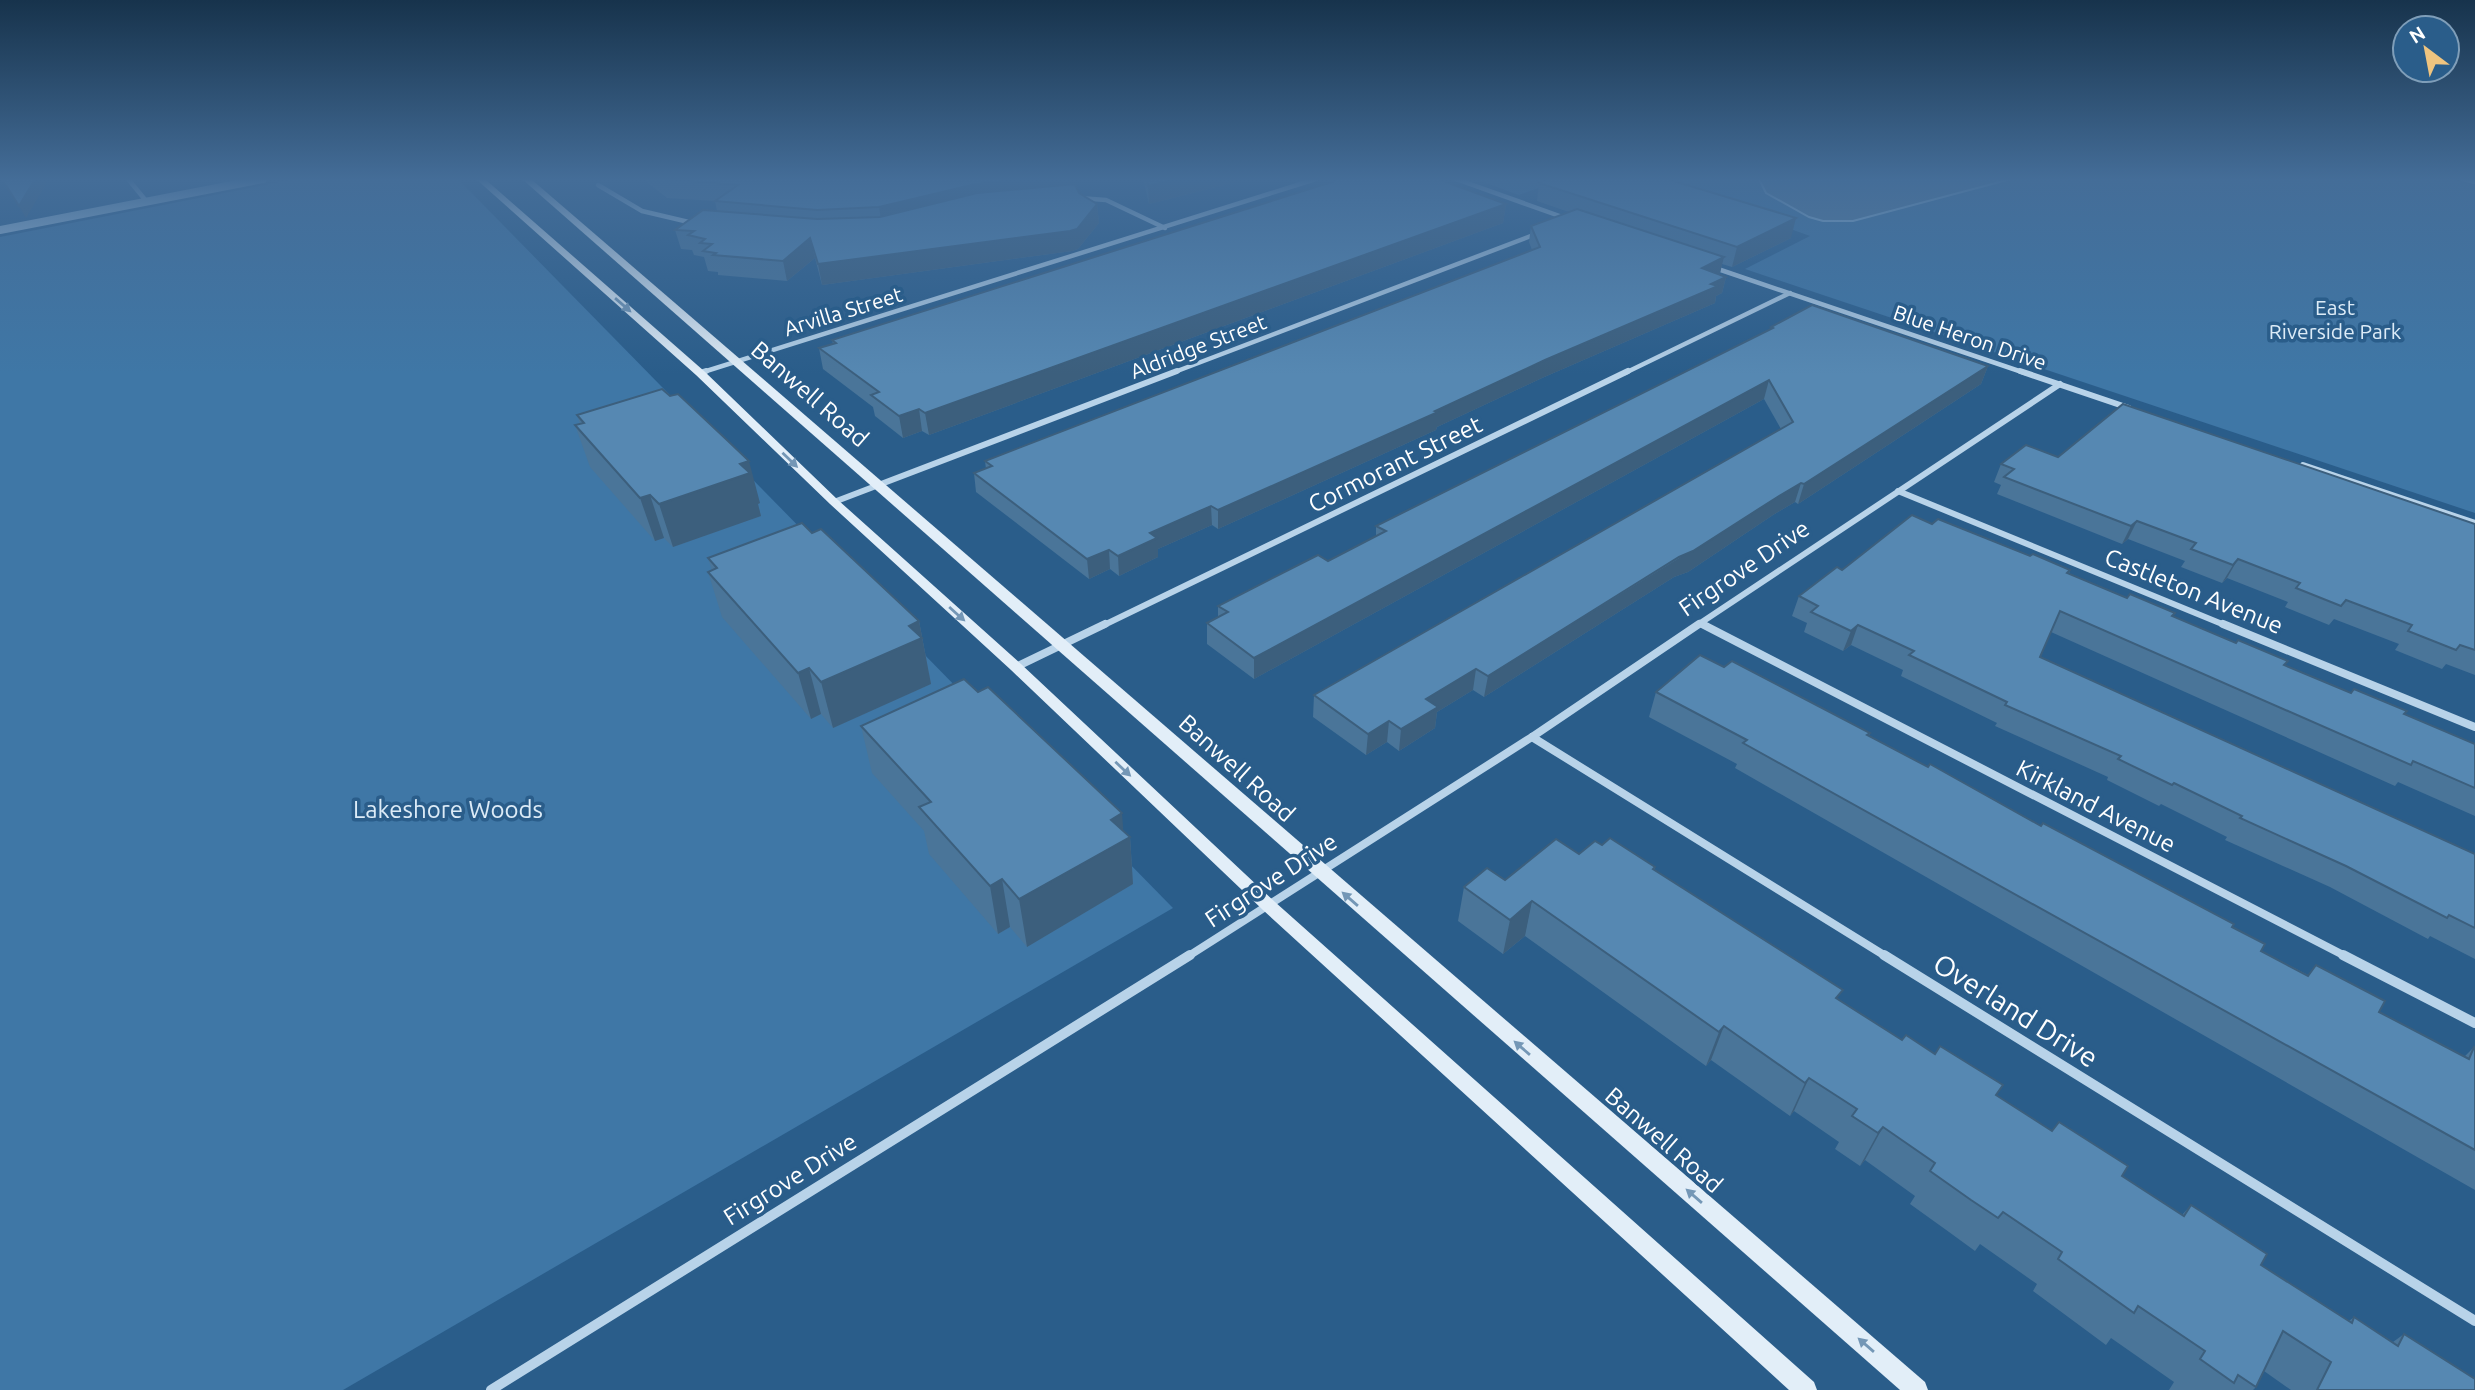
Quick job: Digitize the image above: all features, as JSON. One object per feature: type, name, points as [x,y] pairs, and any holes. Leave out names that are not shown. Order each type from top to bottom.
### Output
[{"type":"main road","points":[[553,244],[699,373],[1269,906],[1806,1390]]},
{"type":"main road","name":"Banwell Road","points":[[601,244],[1065,645],[1321,873],[1917,1390]]},
{"type":"street","name":"Arvilla Street","points":[[699,373],[1114,244]]},
{"type":"street","name":"Aldridge Street","points":[[834,502],[1510,244]]},
{"type":"street","name":"Blue Heron Drive","points":[[1710,266],[2136,410]]},
{"type":"street","name":"Cormorant Street","points":[[1016,667],[1790,293]]},
{"type":"street","name":"Firgrove Drive","points":[[491,1390],[1321,873],[1532,737],[1700,622],[2060,384]]},
{"type":"street","points":[[2292,462],[2475,523]]},
{"type":"street","name":"Castleton Avenue","points":[[1898,491],[2475,727]]},
{"type":"street","name":"Kirkland Avenue","points":[[1700,622],[2475,1023]]},
{"type":"street","name":"Overland Drive","points":[[1532,737],[2475,1321]]},
{"type":"green space","name":"Lakeshore Woods","points":[[0,244],[522,244],[1173,908],[343,1390],[0,1390]]},
{"type":"green space","name":"East Riverside Park","points":[[1795,244],[2475,244],[2475,513],[1745,269]]},
{"type":"building","points":[[712,244],[803,244],[783,261],[713,255],[716,253],[703,251]]},
{"type":"building","points":[[812,244],[972,244],[818,264]]},
{"type":"building","points":[[1136,244],[1395,244],[925,413],[919,409],[899,416],[871,395],[879,392],[819,348],[836,343],[832,340]]},
{"type":"building","points":[[1539,244],[1684,244],[1724,257],[1702,268],[1726,277],[1711,284],[1718,286],[1545,360],[1435,411],[1438,412],[1218,510],[1211,506],[1150,533],[1157,538],[1118,556],[1109,550],[1087,559],[974,473],[992,466],[985,461],[1540,247]]},
{"type":"building","points":[[1812,305],[1988,366],[1804,484],[1801,483],[1779,496],[1488,676],[1476,669],[1426,699],[1438,707],[1401,729],[1389,721],[1368,734],[1314,695],[1793,422],[1769,380],[1254,658],[1207,623],[1228,612],[1218,606],[1318,555],[1328,561],[1386,531],[1376,526],[1773,328],[1771,327]]},
{"type":"building","points":[[662,389],[670,396],[678,394],[749,461],[740,464],[750,473],[659,504],[650,495],[640,498],[575,425],[584,423],[577,415]]},
{"type":"building","points":[[2123,404],[2475,524],[2475,650],[2460,645],[2456,650],[2408,631],[2412,625],[2346,600],[2341,606],[2296,588],[2300,583],[2238,559],[2233,565],[2191,549],[2196,543],[2137,521],[2131,526],[2004,477],[2014,469],[2001,464],[2026,445],[2058,457]]},
{"type":"building","points":[[1912,515],[1932,524],[1938,519],[2030,556],[2033,554],[2070,570],[2067,573],[2127,598],[2130,594],[2175,613],[2172,616],[2288,661],[2284,665],[2351,693],[2354,689],[2475,744],[2475,788],[2413,761],[2411,765],[2060,611],[2040,657],[2475,854],[2475,928],[2449,915],[2447,918],[2346,866],[2118,759],[2121,756],[2005,705],[2007,702],[1909,655],[1914,651],[1858,625],[1851,631],[1811,612],[1818,606],[1799,596],[1837,567],[1842,570]]},
{"type":"building","points":[[802,523],[812,533],[821,529],[919,621],[909,626],[922,638],[821,682],[809,668],[798,673],[708,572],[717,568],[708,558]]},
{"type":"building","points":[[1700,655],[1724,667],[1732,661],[1870,733],[1867,735],[1928,767],[1930,764],[2041,826],[2043,823],[2234,924],[2232,927],[2265,944],[2261,951],[2308,976],[2316,965],[2385,1001],[2379,1012],[2469,1059],[2474,1047],[2475,1150],[1743,743],[1747,740],[1656,692]]},
{"type":"building","points":[[964,679],[978,692],[988,687],[1122,813],[1111,820],[1130,837],[1019,899],[1002,879],[990,886],[919,807],[931,802],[861,726]]},
{"type":"building","points":[[1610,838],[1655,867],[1653,869],[1843,990],[1836,998],[1902,1040],[1906,1035],[1935,1054],[1940,1046],[2003,1085],[1996,1095],[2052,1131],[2059,1122],[2128,1166],[2122,1176],[2184,1216],[2191,1205],[2267,1254],[2261,1265],[2352,1323],[2354,1317],[2398,1346],[2404,1334],[2475,1379],[2475,1390],[2317,1390],[2331,1362],[2283,1331],[2256,1387],[2238,1375],[2234,1383],[2200,1359],[2205,1351],[2138,1306],[2134,1313],[2058,1259],[2062,1252],[2003,1212],[1998,1218],[1971,1200],[1930,1171],[1935,1163],[1883,1127],[1878,1133],[1852,1116],[1857,1109],[1809,1078],[1805,1083],[1724,1026],[1719,1032],[1532,901],[1510,920],[1464,887],[1487,868],[1505,880],[1556,839],[1579,854],[1595,841],[1602,845]]}]
